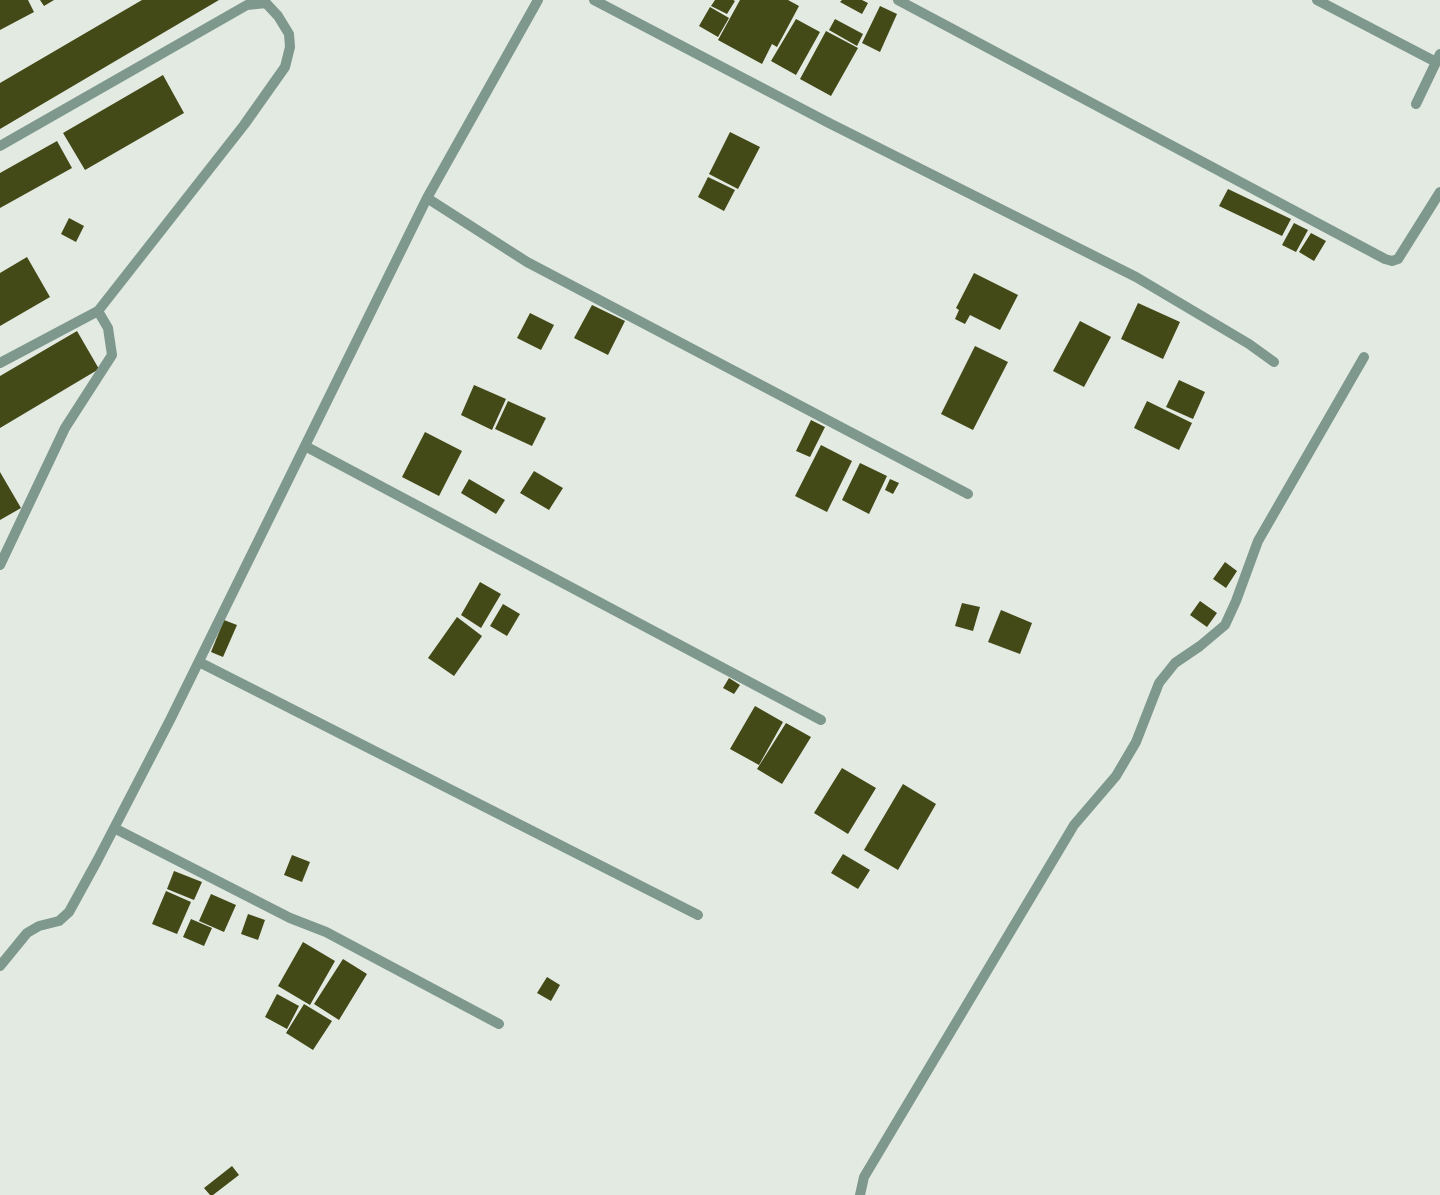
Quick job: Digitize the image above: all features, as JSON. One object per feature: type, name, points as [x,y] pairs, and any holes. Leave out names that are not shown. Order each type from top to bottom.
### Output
[{"type":"street","points":[[0,966],[27,933],[40,926],[59,922],[69,912],[170,720],[427,198],[538,0]]},
{"type":"street","points":[[594,0],[829,124],[1136,277],[1249,344],[1274,362]]},
{"type":"street","points":[[898,0],[1385,259],[1392,261],[1398,259],[1440,192]]},
{"type":"street","points":[[1317,0],[1329,3],[1438,58],[1416,104]]},
{"type":"street","points":[[0,146],[247,5],[266,3],[278,16],[289,34],[290,47],[285,67],[244,125],[98,311],[0,364]]},
{"type":"street","points":[[427,198],[527,262],[968,494]]},
{"type":"street","points":[[0,565],[65,428],[112,355],[108,328],[98,311]]},
{"type":"street","points":[[860,1195],[864,1177],[1074,825],[1116,776],[1136,742],[1160,683],[1175,663],[1200,646],[1224,625],[1236,601],[1258,541],[1364,357]]},
{"type":"street","points":[[305,446],[429,514],[821,720]]},
{"type":"street","points":[[0,545],[13,537]]},
{"type":"street","points":[[199,662],[698,915]]},
{"type":"street","points":[[114,828],[290,918],[326,932],[499,1024]]},
{"type":"building","points":[[0,0],[28,0],[34,12],[0,30]]},
{"type":"building","points":[[40,0],[54,0],[44,6]]},
{"type":"building","points":[[142,0],[219,0],[0,129],[0,83]]},
{"type":"building","points":[[715,0],[735,1],[727,14],[711,6]]},
{"type":"building","points":[[740,0],[788,0],[799,6],[777,47],[772,44],[762,64],[718,40]]},
{"type":"building","points":[[842,0],[862,0],[868,3],[862,14],[840,2]]},
{"type":"building","points":[[880,6],[897,14],[880,52],[862,43]]},
{"type":"building","points":[[710,7],[729,18],[718,37],[699,26]]},
{"type":"building","points":[[796,19],[820,32],[796,75],[771,61]]},
{"type":"building","points":[[835,19],[863,34],[857,46],[829,30]]},
{"type":"building","points":[[826,31],[858,48],[831,96],[800,79]]},
{"type":"building","points":[[163,75],[184,113],[85,170],[63,133]]},
{"type":"building","points":[[730,132],[760,147],[738,189],[709,174]]},
{"type":"building","points":[[57,141],[72,168],[0,208],[0,173]]},
{"type":"building","points":[[708,177],[735,190],[724,211],[698,197]]},
{"type":"building","points":[[1228,189],[1291,219],[1282,236],[1219,206]]},
{"type":"building","points":[[69,218],[84,226],[76,242],[61,234]]},
{"type":"building","points":[[1294,223],[1308,230],[1296,252],[1282,245]]},
{"type":"building","points":[[1311,233],[1326,241],[1314,261],[1299,252]]},
{"type":"building","points":[[27,257],[50,297],[0,326],[0,273]]},
{"type":"building","points":[[974,273],[1018,295],[1000,330],[970,315],[965,324],[955,319],[959,310],[956,308]]},
{"type":"building","points":[[1138,303],[1180,322],[1163,359],[1121,339]]},
{"type":"building","points":[[592,305],[625,321],[608,355],[574,338]]},
{"type":"building","points":[[530,313],[554,325],[541,350],[517,338]]},
{"type":"building","points":[[1080,321],[1111,337],[1084,387],[1053,371]]},
{"type":"building","points":[[77,331],[99,369],[0,428],[0,376]]},
{"type":"building","points":[[975,346],[1008,362],[973,430],[941,414]]},
{"type":"building","points":[[1179,380],[1205,392],[1193,419],[1166,407]]},
{"type":"building","points":[[474,385],[506,399],[492,430],[461,415]]},
{"type":"building","points":[[508,401],[546,418],[532,446],[495,429]]},
{"type":"building","points":[[1147,401],[1192,423],[1179,450],[1134,428]]},
{"type":"building","points":[[811,420],[825,427],[810,457],[796,451]]},
{"type":"building","points":[[425,432],[462,451],[439,496],[402,477]]},
{"type":"building","points":[[821,445],[852,461],[827,512],[795,496]]},
{"type":"building","points":[[860,463],[887,476],[869,514],[842,500]]},
{"type":"building","points":[[534,471],[563,488],[549,510],[520,493]]},
{"type":"building","points":[[0,472],[21,508],[0,520]]},
{"type":"building","points":[[469,479],[505,500],[496,514],[461,493]]},
{"type":"building","points":[[890,479],[899,483],[893,494],[885,490]]},
{"type":"building","points":[[1225,562],[1237,571],[1226,588],[1213,579]]},
{"type":"building","points":[[480,582],[501,594],[481,628],[461,615]]},
{"type":"building","points":[[1200,601],[1217,613],[1207,627],[1190,615]]},
{"type":"building","points":[[962,603],[980,607],[973,631],[955,626]]},
{"type":"building","points":[[503,604],[520,614],[507,636],[490,626]]},
{"type":"building","points":[[1001,610],[1032,623],[1020,654],[988,642]]},
{"type":"building","points":[[457,617],[482,636],[454,676],[428,658]]},
{"type":"building","points":[[224,620],[237,625],[223,657],[211,652]]},
{"type":"building","points":[[729,678],[740,685],[734,694],[723,688]]},
{"type":"building","points":[[755,706],[783,722],[759,765],[730,749]]},
{"type":"building","points":[[786,723],[811,737],[782,784],[757,769]]},
{"type":"building","points":[[842,768],[876,788],[848,834],[814,813]]},
{"type":"building","points":[[903,784],[936,804],[898,870],[864,850]]},
{"type":"building","points":[[843,854],[870,870],[858,889],[831,873]]},
{"type":"building","points":[[292,855],[310,862],[302,882],[284,875]]},
{"type":"building","points":[[174,871],[202,882],[194,900],[167,889]]},
{"type":"building","points":[[166,891],[191,902],[177,934],[152,924]]},
{"type":"building","points":[[211,894],[236,905],[224,932],[199,921]]},
{"type":"building","points":[[248,914],[265,920],[258,940],[241,934]]},
{"type":"building","points":[[191,919],[212,928],[204,946],[183,937]]},
{"type":"building","points":[[303,942],[335,961],[310,1005],[278,986]]},
{"type":"building","points":[[343,959],[367,974],[339,1020],[314,1004]]},
{"type":"building","points":[[547,977],[560,985],[551,1001],[537,993]]},
{"type":"building","points":[[277,994],[299,1006],[287,1029],[265,1017]]},
{"type":"building","points":[[304,1004],[332,1021],[313,1050],[286,1033]]},
{"type":"building","points":[[232,1166],[239,1175],[213,1195],[210,1195],[204,1188]]}]
